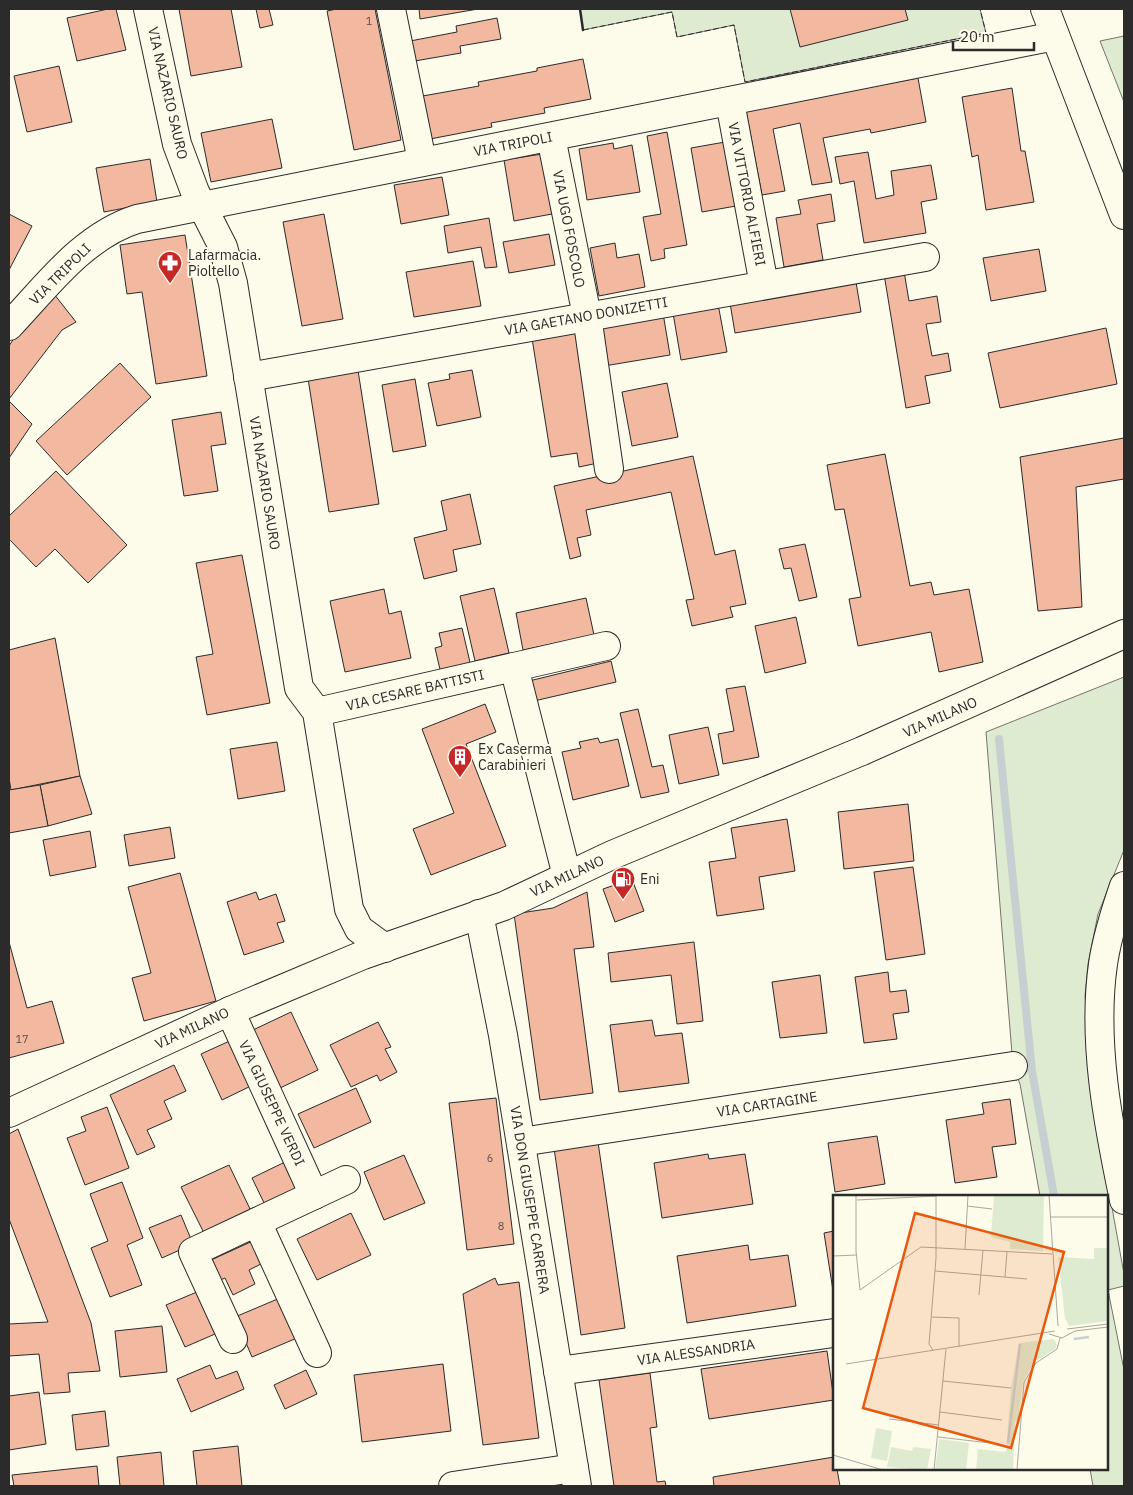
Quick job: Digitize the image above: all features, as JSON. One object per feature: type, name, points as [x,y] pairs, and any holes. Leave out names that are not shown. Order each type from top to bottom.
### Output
[{"type":"street","name":"VIA NAZARIO SAURO","points":[[148,9],[177,144],[201,205],[223,247],[231,274],[299,688],[317,712],[349,909],[359,929],[386,948]]},
{"type":"street","points":[[391,9],[422,162]]},
{"type":"street","points":[[1045,9],[1124,215]]},
{"type":"street","name":"VIA TRIPOLI","points":[[9,326],[80,252],[106,232],[137,219],[1055,36]]},
{"type":"street","name":"VIA VITTORIO ALFIERI","points":[[730,102],[764,284]]},
{"type":"street","name":"VIA UGO FOSCOLO","points":[[552,137],[586,316],[609,469]]},
{"type":"street","name":"VIA GAETANO DONIZETTI","points":[[248,377],[764,284],[925,257]]},
{"type":"street","name":"VIA MILANO","points":[[9,1113],[230,1011],[386,948],[504,906],[567,876],[862,752],[1124,634]]},
{"type":"street","name":"VIA CESARE BATTISTI","points":[[317,712],[606,646]]},
{"type":"street","points":[[514,667],[567,876]]},
{"type":"street","points":[[1124,886],[1110,931],[1104,963],[1100,1013],[1108,1111],[1124,1200]]},
{"type":"street","name":"VIA DON GIUSEPPE CARRERA","points":[[479,914],[503,1035],[576,1477]]},
{"type":"street","name":"VIA GIUSEPPE VERDI","points":[[230,1011],[314,1195]]},
{"type":"street","name":"VIA CARTAGINE","points":[[521,1142],[1013,1066]]},
{"type":"street","points":[[233,1339],[193,1252],[346,1180]]},
{"type":"street","points":[[257,1222],[318,1353]]},
{"type":"street","name":"VIA ALESSANDRIA","points":[[558,1371],[833,1333]]},
{"type":"street","points":[[453,1486],[576,1477]]},
{"type":"green space","points":[[580,9],[980,9],[986,33],[745,82],[734,25],[677,37],[672,12],[583,30]]},
{"type":"green space","points":[[1124,36],[1124,102],[1100,41]]},
{"type":"green space","points":[[1124,677],[1124,850],[1098,914],[1088,964],[1085,996],[1096,1119],[1124,1274],[1124,1286],[1108,1290],[1108,1195],[1040,1195],[1020,1084],[1013,1066],[986,732]]},
{"type":"green space","points":[[1108,1290],[1124,1370],[1124,1486],[1093,1486],[1090,1470],[1108,1470]]},
{"type":"building","points":[[116,9],[126,50],[77,61],[67,18]]},
{"type":"building","points":[[179,9],[231,9],[242,67],[191,76]]},
{"type":"building","points":[[256,9],[269,9],[273,25],[260,28]]},
{"type":"building","points":[[337,9],[375,9],[401,140],[354,150],[327,11]]},
{"type":"building","points":[[419,9],[478,9],[420,19]]},
{"type":"building","points":[[790,9],[905,9],[908,20],[800,47]]},
{"type":"building","points":[[497,18],[501,39],[460,46],[461,53],[409,62],[405,42],[457,32],[456,26]]},
{"type":"building","points":[[583,59],[591,99],[544,108],[545,113],[491,123],[492,127],[425,140],[417,97],[479,86],[478,82],[537,71],[537,68]]},
{"type":"building","points":[[59,66],[72,122],[27,132],[14,76]]},
{"type":"building","points":[[918,78],[926,122],[871,133],[870,129],[823,138],[832,182],[812,185],[800,123],[773,129],[785,191],[762,195],[746,111]]},
{"type":"building","points":[[1012,88],[1021,151],[1025,151],[1034,202],[986,210],[978,155],[972,157],[962,97]]},
{"type":"building","points":[[272,119],[282,168],[211,182],[201,133]]},
{"type":"building","points":[[667,132],[687,245],[664,249],[665,258],[651,261],[643,217],[661,214],[647,136]]},
{"type":"building","points":[[725,142],[736,206],[702,212],[691,148]]},
{"type":"building","points":[[613,143],[614,149],[632,145],[640,192],[587,200],[579,149]]},
{"type":"building","points":[[868,152],[876,199],[894,195],[891,171],[931,165],[937,199],[921,202],[926,233],[864,243],[854,181],[840,184],[835,157]]},
{"type":"building","points":[[542,154],[552,214],[514,221],[504,160]]},
{"type":"building","points":[[150,159],[157,202],[104,212],[96,168]]},
{"type":"building","points":[[442,177],[449,215],[401,224],[394,185]]},
{"type":"building","points":[[831,194],[835,221],[817,224],[823,260],[784,267],[776,218],[801,214],[798,200]]},
{"type":"building","points":[[9,214],[32,226],[9,270]]},
{"type":"building","points":[[324,214],[343,319],[302,326],[283,222]]},
{"type":"building","points":[[489,218],[497,267],[485,268],[481,247],[448,253],[444,226]]},
{"type":"building","points":[[549,234],[555,265],[509,273],[503,242]]},
{"type":"building","points":[[185,235],[207,376],[156,384],[142,292],[127,294],[120,245]]},
{"type":"building","points":[[615,243],[617,258],[639,254],[645,287],[599,296],[590,248]]},
{"type":"building","points":[[1039,249],[1046,291],[991,301],[983,258]]},
{"type":"building","points":[[473,261],[481,306],[414,317],[406,272]]},
{"type":"building","points":[[904,271],[909,301],[937,296],[941,322],[926,324],[932,356],[948,353],[951,371],[925,376],[930,403],[906,408],[884,274]]},
{"type":"building","points":[[855,276],[861,312],[735,333],[729,297]]},
{"type":"building","points":[[54,294],[76,322],[62,330],[9,399],[9,346],[30,313]]},
{"type":"building","points":[[718,304],[727,352],[681,360],[673,313]]},
{"type":"building","points":[[663,313],[670,355],[604,366],[597,324]]},
{"type":"building","points":[[576,324],[598,463],[579,467],[577,453],[551,457],[531,332]]},
{"type":"building","points":[[1106,328],[1117,384],[1000,408],[988,353]]},
{"type":"building","points":[[120,363],[151,397],[67,475],[36,441]]},
{"type":"building","points":[[357,364],[379,504],[329,512],[307,372]]},
{"type":"building","points":[[472,370],[481,417],[437,426],[428,383],[450,379],[449,374]]},
{"type":"building","points":[[415,379],[426,446],[393,452],[382,385]]},
{"type":"building","points":[[667,383],[678,437],[632,446],[622,392]]},
{"type":"building","points":[[9,401],[32,424],[9,458]]},
{"type":"building","points":[[221,412],[226,444],[211,446],[218,491],[184,496],[172,420]]},
{"type":"building","points":[[1124,438],[1124,479],[1076,487],[1082,607],[1038,611],[1020,457]]},
{"type":"building","points":[[885,454],[910,586],[931,582],[934,595],[969,589],[983,662],[939,672],[931,632],[858,646],[849,599],[861,597],[844,509],[835,510],[827,465]]},
{"type":"building","points":[[693,456],[715,555],[735,550],[746,604],[730,607],[733,617],[692,626],[686,600],[694,599],[671,492],[586,510],[591,535],[577,538],[581,556],[570,559],[554,486]]},
{"type":"building","points":[[56,471],[127,545],[88,583],[55,549],[36,567],[9,539],[9,516]]},
{"type":"building","points":[[470,494],[481,544],[453,550],[457,571],[424,579],[414,538],[447,530],[441,501]]},
{"type":"building","points":[[805,544],[817,597],[799,601],[791,568],[784,569],[779,549]]},
{"type":"building","points":[[242,555],[270,703],[207,715],[196,657],[213,654],[196,563]]},
{"type":"building","points":[[494,588],[509,653],[475,661],[460,596]]},
{"type":"building","points":[[384,589],[389,614],[401,611],[411,658],[345,672],[330,601]]},
{"type":"building","points":[[586,598],[594,635],[523,650],[516,613]]},
{"type":"building","points":[[796,617],[806,663],[765,673],[755,626]]},
{"type":"building","points":[[462,628],[472,671],[442,678],[435,648],[442,646],[439,633]]},
{"type":"building","points":[[55,638],[80,776],[11,790],[9,778],[9,650]]},
{"type":"building","points":[[611,661],[616,682],[534,701],[529,681]]},
{"type":"building","points":[[745,686],[759,757],[723,764],[718,734],[734,731],[726,689]]},
{"type":"building","name":"Ex Caserma Carabinieri","points":[[485,704],[496,732],[466,744],[506,846],[431,875],[413,829],[454,813],[422,729]]},
{"type":"building","points":[[638,709],[652,767],[663,765],[669,792],[641,798],[620,713]]},
{"type":"building","points":[[708,727],[719,775],[679,784],[669,735]]},
{"type":"building","points":[[598,738],[600,743],[618,739],[629,786],[573,800],[562,752],[581,748],[579,742]]},
{"type":"building","points":[[277,742],[285,791],[238,799],[230,749]]},
{"type":"building","points":[[80,776],[92,814],[48,826],[40,785]]},
{"type":"building","points":[[40,785],[48,826],[9,833],[9,790]]},
{"type":"building","points":[[908,804],[914,861],[844,869],[838,812]]},
{"type":"building","points":[[787,819],[795,871],[759,877],[764,909],[717,916],[709,862],[736,858],[731,828]]},
{"type":"building","points":[[170,827],[175,858],[129,866],[124,835]]},
{"type":"building","points":[[90,831],[96,867],[50,876],[43,840]]},
{"type":"building","points":[[913,867],[925,954],[886,960],[874,872]]},
{"type":"building","points":[[180,873],[216,1001],[144,1021],[132,978],[151,973],[128,887]]},
{"type":"building","name":"Eni","points":[[632,879],[644,911],[615,922],[603,889]]},
{"type":"building","points":[[256,892],[259,900],[276,894],[285,921],[277,923],[284,942],[244,955],[227,902]]},
{"type":"building","points":[[587,892],[594,947],[574,949],[593,1093],[540,1100],[514,914],[553,908]]},
{"type":"building","points":[[9,942],[27,1008],[52,1001],[64,1043],[9,1058]]},
{"type":"building","points":[[694,942],[703,1021],[677,1024],[671,975],[611,982],[608,953]]},
{"type":"building","points":[[888,972],[890,992],[906,990],[909,1012],[893,1014],[897,1039],[864,1043],[855,977]]},
{"type":"building","points":[[820,975],[827,1033],[780,1038],[772,982]]},
{"type":"building","points":[[291,1012],[318,1070],[280,1088],[253,1030]]},
{"type":"building","points":[[652,1020],[655,1036],[682,1033],[689,1083],[619,1092],[610,1025]]},
{"type":"building","points":[[378,1022],[391,1047],[385,1049],[397,1072],[380,1081],[377,1075],[351,1087],[330,1045]]},
{"type":"building","points":[[234,1039],[255,1084],[222,1100],[201,1054]]},
{"type":"building","points":[[174,1065],[186,1091],[164,1101],[172,1119],[147,1130],[155,1147],[137,1155],[110,1095]]},
{"type":"building","points":[[356,1088],[371,1122],[314,1148],[298,1114]]},
{"type":"building","points":[[496,1098],[514,1244],[467,1250],[449,1103]]},
{"type":"building","points":[[1010,1099],[1016,1144],[992,1147],[997,1177],[955,1183],[946,1120],[984,1114],[982,1103]]},
{"type":"building","points":[[107,1107],[129,1168],[85,1185],[67,1138],[86,1131],[81,1117]]},
{"type":"building","points":[[18,1129],[91,1323],[100,1371],[68,1373],[70,1392],[44,1394],[39,1354],[9,1356],[9,1324],[48,1322],[9,1219],[9,1134]]},
{"type":"building","points":[[877,1136],[885,1184],[835,1192],[828,1143]]},
{"type":"building","points":[[598,1142],[625,1328],[581,1335],[554,1148]]},
{"type":"building","points":[[708,1154],[709,1159],[745,1154],[753,1204],[662,1218],[654,1163]]},
{"type":"building","points":[[404,1155],[425,1203],[384,1220],[364,1172]]},
{"type":"building","points":[[285,1162],[299,1191],[266,1207],[252,1178]]},
{"type":"building","points":[[229,1165],[251,1211],[204,1233],[181,1187]]},
{"type":"building","points":[[122,1182],[143,1238],[127,1245],[142,1285],[110,1297],[91,1248],[108,1241],[90,1194]]},
{"type":"building","points":[[351,1213],[371,1255],[317,1280],[297,1239]]},
{"type":"building","points":[[181,1215],[193,1244],[162,1258],[149,1228]]},
{"type":"building","points":[[833,1231],[833,1291],[824,1233]]},
{"type":"building","points":[[257,1239],[267,1261],[249,1270],[255,1284],[233,1295],[225,1278],[218,1281],[209,1261]]},
{"type":"building","points":[[748,1245],[750,1260],[788,1255],[796,1306],[687,1323],[677,1256]]},
{"type":"building","points":[[495,1278],[498,1285],[519,1282],[539,1438],[483,1445],[463,1294]]},
{"type":"building","points":[[204,1289],[222,1331],[185,1347],[166,1305]]},
{"type":"building","points":[[280,1298],[297,1338],[252,1357],[235,1317]]},
{"type":"building","points":[[162,1326],[167,1372],[120,1377],[115,1331]]},
{"type":"building","points":[[827,1351],[833,1400],[709,1419],[701,1369]]},
{"type":"building","points":[[443,1364],[451,1431],[362,1442],[354,1375]]},
{"type":"building","points":[[210,1365],[216,1379],[237,1371],[244,1389],[191,1412],[177,1379]]},
{"type":"building","points":[[306,1370],[317,1394],[285,1409],[274,1385]]},
{"type":"building","points":[[650,1373],[657,1427],[650,1428],[657,1482],[665,1481],[666,1486],[614,1486],[599,1380]]},
{"type":"building","points":[[39,1392],[46,1444],[9,1450],[9,1396]]},
{"type":"building","points":[[105,1411],[109,1446],[76,1450],[72,1415]]},
{"type":"building","points":[[238,1446],[242,1486],[197,1486],[193,1451]]},
{"type":"building","points":[[161,1452],[164,1486],[120,1486],[117,1457]]},
{"type":"building","points":[[833,1457],[833,1470],[837,1470],[840,1486],[714,1486],[713,1477]]},
{"type":"building","points":[[97,1466],[99,1486],[14,1486],[12,1475]]},
{"type":"waterway","points":[[999,739],[1032,1071],[1054,1195]]},
{"type":"fence","points":[[583,30],[672,12],[677,37],[734,25],[745,82],[986,33],[980,9]]},
{"type":"wall","points":[[580,9],[583,30]]},
{"type":"place","name":"Lafarmacia. Pioltello","points":[[170,284]]},
{"type":"place","name":"Ex Caserma Carabinieri","points":[[460,778]]},
{"type":"place","name":"Eni","points":[[623,900]]}]
